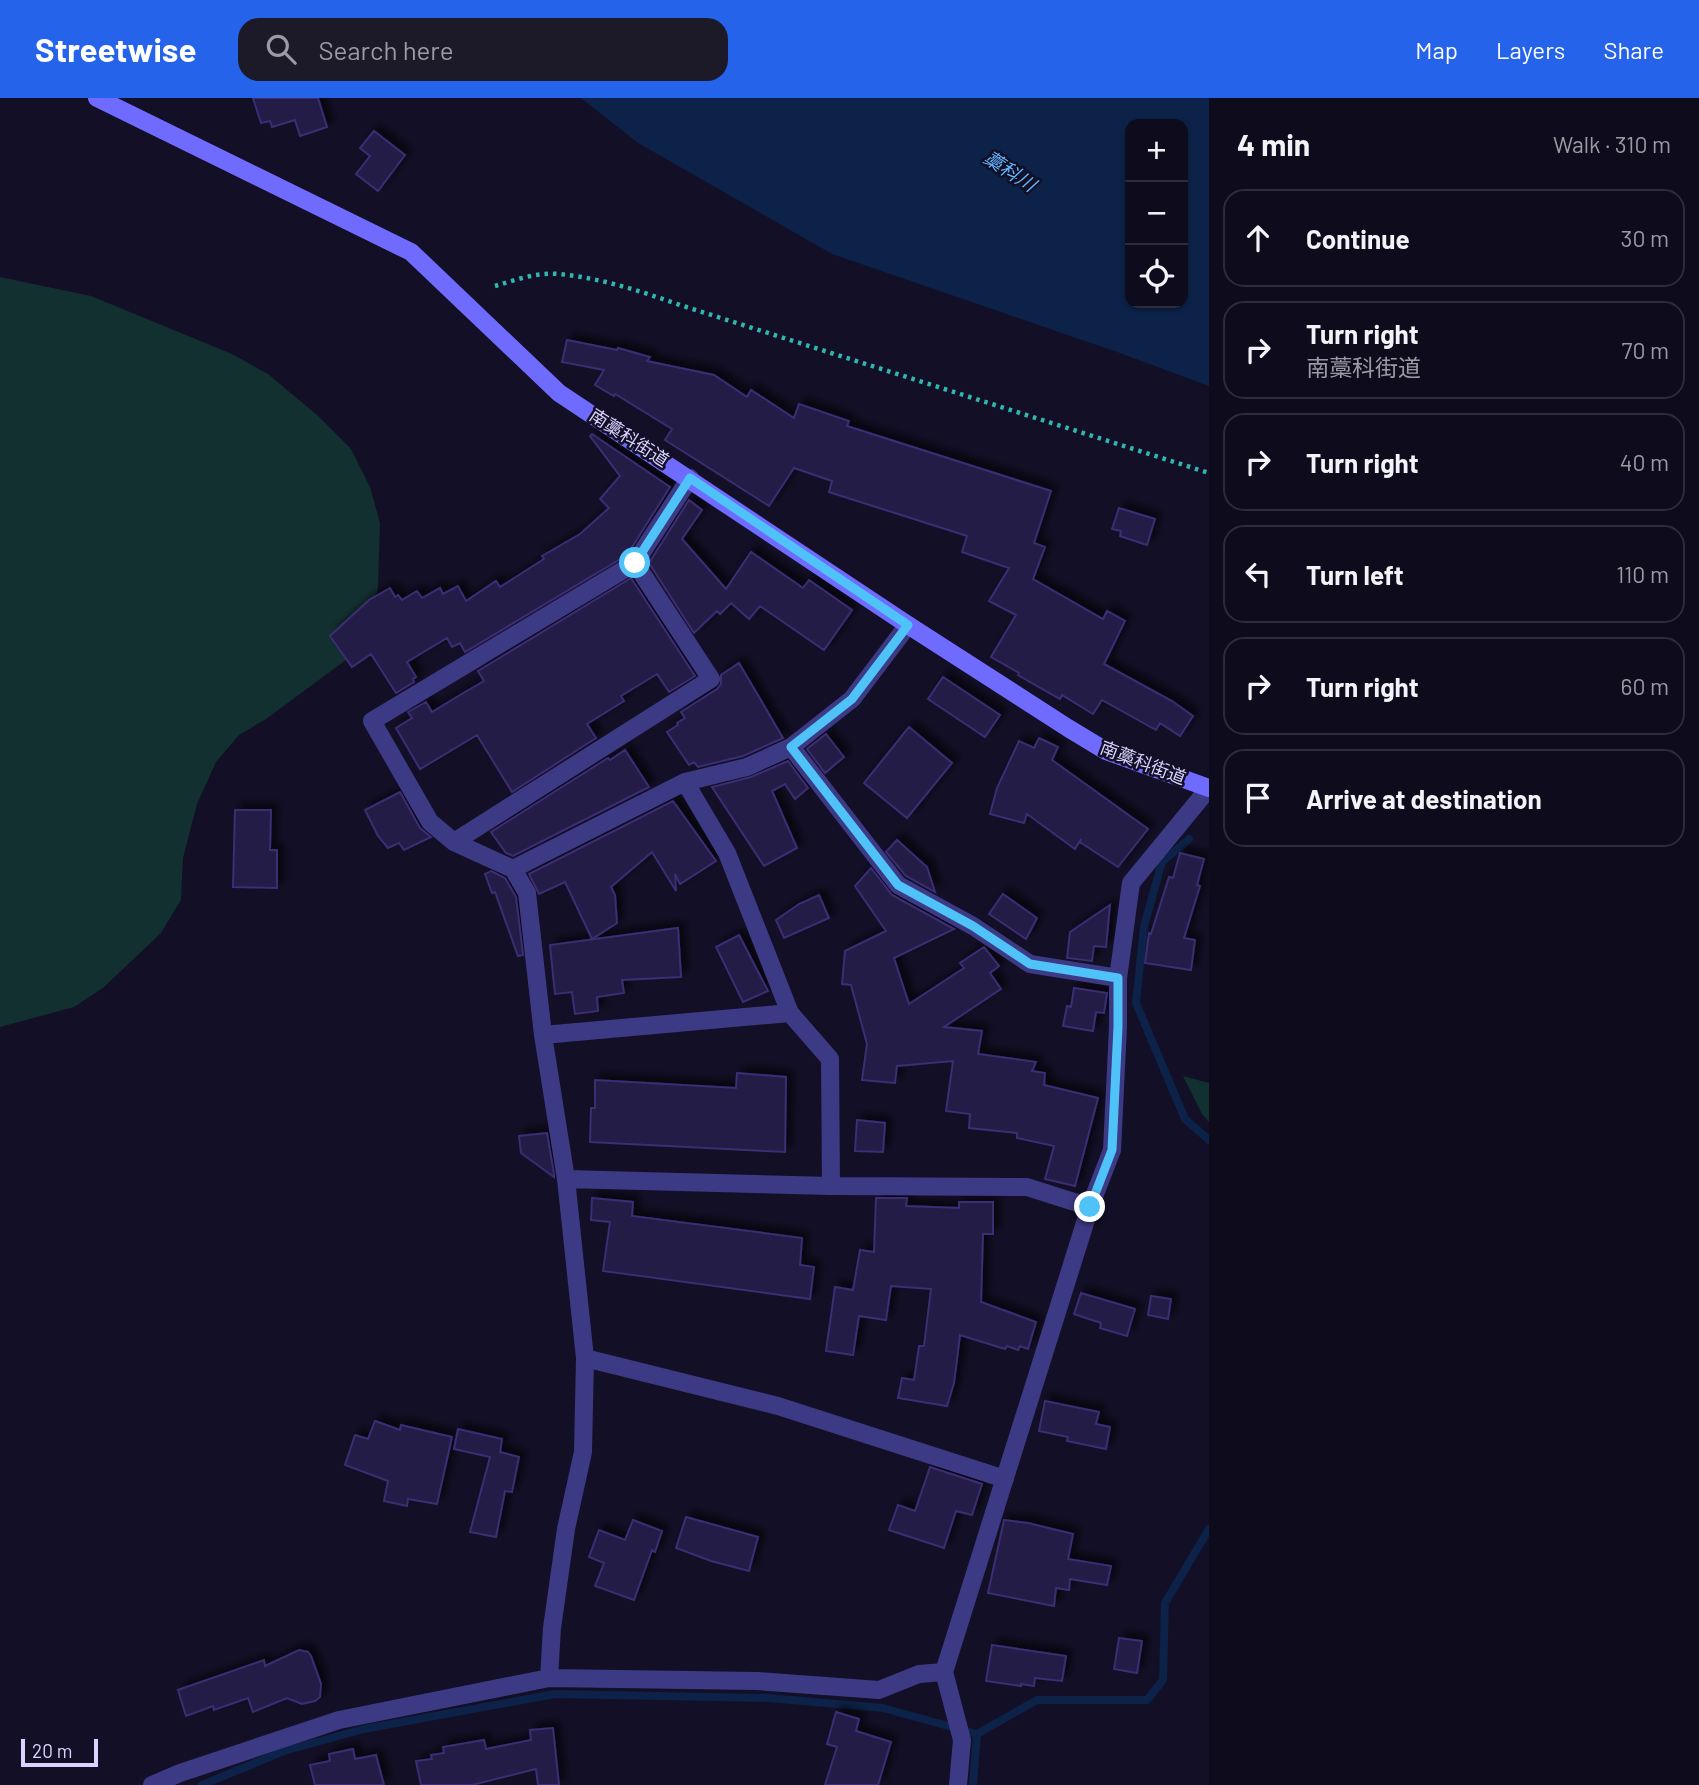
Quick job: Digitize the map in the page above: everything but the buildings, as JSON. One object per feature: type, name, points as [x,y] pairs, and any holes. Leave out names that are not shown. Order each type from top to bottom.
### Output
[{"type":"main road","name":"南藁科街道","points":[[97,98],[411,252],[559,393],[908,625],[1106,751],[1209,788]]},
{"type":"street","points":[[549,1678],[552,1628],[566,1529],[583,1452],[585,1358],[566,1179],[543,1035],[527,893],[513,869],[454,842],[430,822],[372,721],[635,563],[690,478]]},
{"type":"street","points":[[454,842],[711,679],[635,563]]},
{"type":"street","points":[[513,869],[685,782],[747,767],[791,747],[852,699],[908,625]]},
{"type":"street","points":[[791,747],[898,885],[973,926],[1030,964],[1118,978]]},
{"type":"street","points":[[685,782],[727,853],[790,1013],[830,1059],[831,1186]]},
{"type":"street","points":[[958,1785],[962,1740],[944,1672],[1090,1207],[1112,1150],[1118,978],[1131,883],[1209,788]]},
{"type":"street","points":[[543,1035],[790,1013]]},
{"type":"street","points":[[566,1179],[831,1186],[1027,1187],[1090,1207]]},
{"type":"street","points":[[585,1358],[778,1406],[1004,1479]]},
{"type":"street","points":[[152,1785],[180,1773],[340,1720],[549,1678],[757,1681],[878,1690],[919,1674],[944,1672]]},
{"type":"path","points":[[495,286],[526,276],[557,274],[625,286],[680,306],[1209,473]]},
{"type":"green space","points":[[0,277],[91,296],[232,354],[268,374],[317,415],[351,449],[370,487],[380,523],[378,588],[370,624],[350,657],[266,719],[239,735],[216,762],[197,804],[183,858],[181,900],[161,933],[103,988],[74,1007],[0,1027]]},
{"type":"green space","points":[[1183,1076],[1209,1083],[1209,1122],[1202,1114]]},
{"type":"water","name":"藁科川","points":[[581,98],[1209,98],[1209,386],[832,254],[638,143]]},
{"type":"waterway","points":[[1189,839],[1162,862],[1144,926],[1136,1003],[1185,1119],[1209,1140]]},
{"type":"waterway","points":[[202,1785],[284,1751],[364,1729],[555,1694],[769,1698],[883,1708],[977,1734],[1037,1700],[1147,1700],[1163,1680],[1165,1603],[1209,1529]]},
{"type":"waterway","points":[[973,1785],[977,1734]]},
{"type":"route","points":[[635,563],[690,478],[908,625],[852,699],[791,747],[898,885],[973,926],[1030,964],[1118,978],[1112,1150],[1090,1207]]}]
